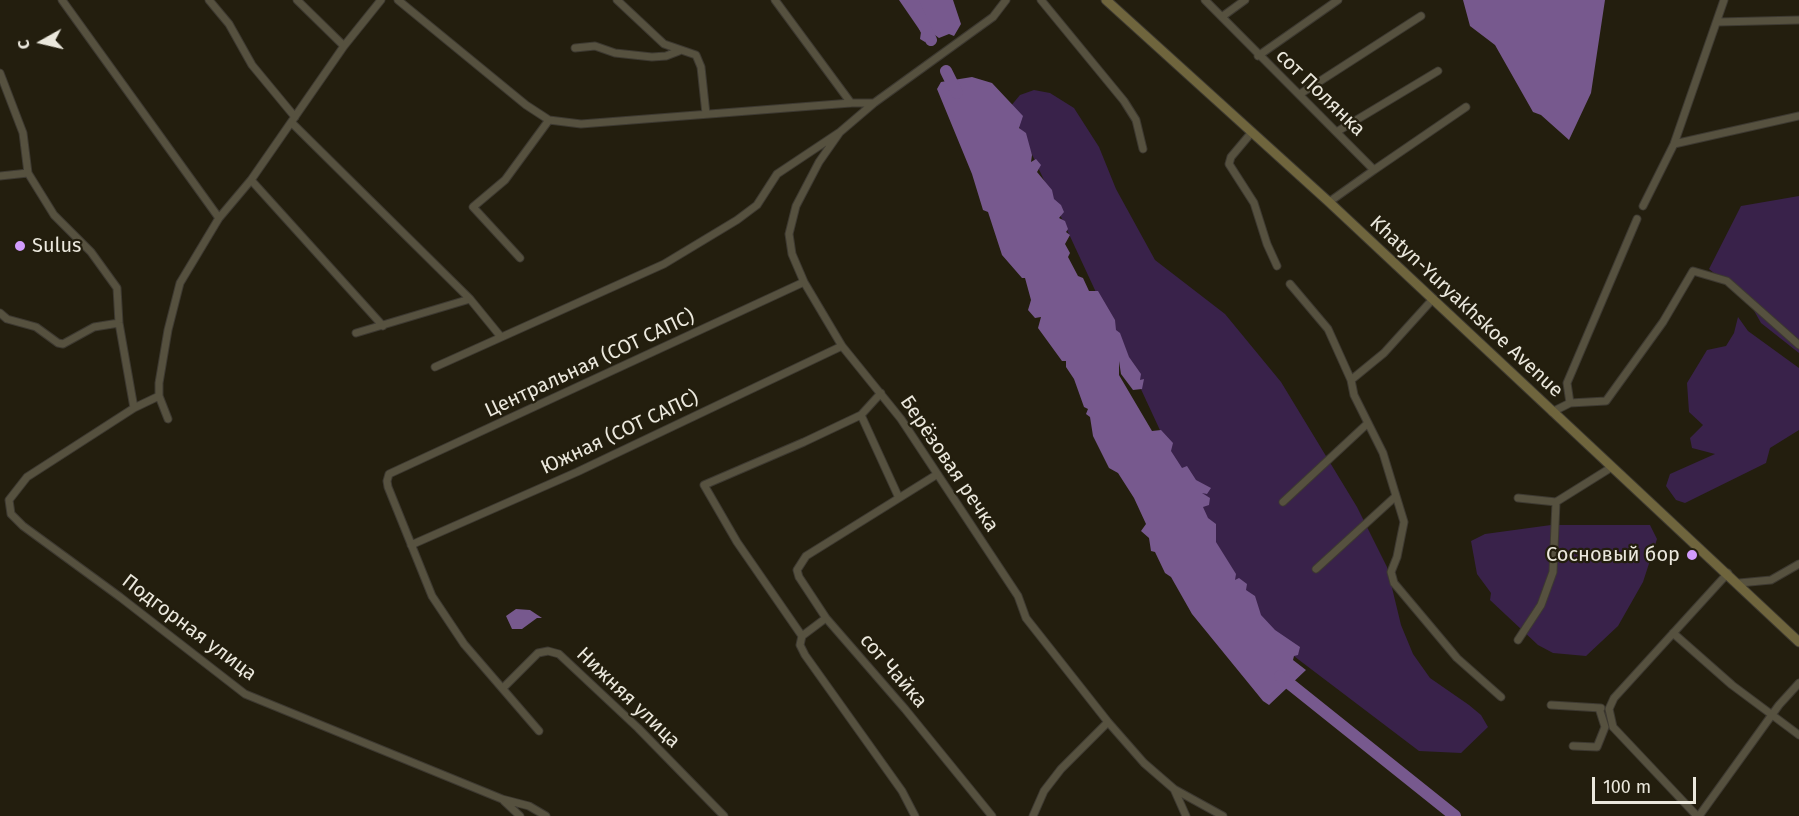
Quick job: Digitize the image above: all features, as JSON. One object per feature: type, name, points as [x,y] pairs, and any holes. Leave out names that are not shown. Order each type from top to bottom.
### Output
[{"type":"main road","name":"Khatyn-Yuryakhskoe Avenue","points":[[1106,0],[1329,202],[1612,468],[1728,573],[1799,642]]},
{"type":"street","points":[[62,0],[219,218]]},
{"type":"street","points":[[209,0],[229,24],[252,64],[294,120],[470,298],[501,337]]},
{"type":"street","points":[[297,0],[344,46]]},
{"type":"street","points":[[168,419],[159,396],[168,330],[180,283],[219,218],[251,180],[344,46],[381,0]]},
{"type":"street","points":[[398,0],[496,82],[549,120],[581,124],[874,103]]},
{"type":"street","points":[[617,0],[653,35],[679,51]]},
{"type":"street","points":[[776,0],[851,103]]},
{"type":"street","points":[[435,367],[664,264],[737,220],[757,205],[777,174],[840,132],[874,103],[993,17],[1006,0]]},
{"type":"street","points":[[1041,0],[1124,101],[1136,120],[1143,149]]},
{"type":"street","name":"сот Полянка","points":[[1205,0],[1223,16],[1258,56],[1338,131],[1374,170]]},
{"type":"street","points":[[1223,16],[1245,0]]},
{"type":"street","points":[[1258,56],[1338,0]]},
{"type":"street","points":[[1643,206],[1674,144],[1724,0]]},
{"type":"street","points":[[1300,94],[1421,16]]},
{"type":"street","points":[[1718,22],[1799,20]]},
{"type":"street","points":[[575,48],[595,46],[615,53],[652,57],[666,56],[679,51],[691,51],[699,61],[706,114]]},
{"type":"street","points":[[1338,131],[1438,71]]},
{"type":"street","points":[[0,73],[22,133],[28,173],[64,228],[75,236],[106,269],[117,288],[119,322],[134,408]]},
{"type":"street","points":[[1329,202],[1466,107]]},
{"type":"street","points":[[1674,144],[1799,116]]},
{"type":"street","points":[[520,258],[473,207],[505,180],[549,120]]},
{"type":"street","name":"Берёзовая речка","points":[[840,132],[819,162],[800,197],[791,225],[789,234],[792,254],[804,282],[843,346],[901,419],[1018,596],[1026,618],[1108,722],[1144,763],[1174,789]]},
{"type":"street","points":[[1252,132],[1230,157],[1229,164],[1254,204],[1277,266]]},
{"type":"street","points":[[0,176],[28,173]]},
{"type":"street","points":[[251,180],[383,326]]},
{"type":"street","points":[[1570,403],[1567,382],[1637,219]]},
{"type":"street","points":[[1552,412],[1570,403],[1606,401],[1663,322],[1693,271],[1726,281],[1799,345]]},
{"type":"street","name":"Центральная (СОТ САПС)","points":[[411,545],[388,487],[389,474],[804,282]]},
{"type":"street","points":[[1290,284],[1328,329],[1351,380],[1354,395],[1383,453],[1404,522],[1397,557],[1391,572],[1394,583],[1457,658],[1501,697]]},
{"type":"street","points":[[356,333],[470,298]]},
{"type":"street","points":[[1351,380],[1384,353],[1432,300]]},
{"type":"street","points":[[0,313],[8,319],[36,327],[63,344],[94,327],[119,322]]},
{"type":"street","name":"Южная (СОТ САПС)","points":[[411,545],[556,482],[843,346]]},
{"type":"street","points":[[802,636],[737,542],[704,485],[861,415],[881,393]]},
{"type":"street","points":[[0,498],[9,500],[27,477],[134,408],[159,396]]},
{"type":"street","points":[[861,415],[899,498],[936,475]]},
{"type":"street","points":[[1283,502],[1368,423]]},
{"type":"street","points":[[1518,498],[1556,502],[1612,468]]},
{"type":"street","points":[[1316,569],[1396,496]]},
{"type":"street","name":"сот Чайка","points":[[899,498],[806,556],[797,570],[799,577],[826,618],[905,709],[992,816]]},
{"type":"street","name":"Подгорная улица","points":[[9,500],[11,514],[23,526],[120,597],[245,694],[502,799],[529,806],[546,816]]},
{"type":"street","points":[[1518,640],[1541,605],[1553,572],[1556,502]]},
{"type":"street","points":[[411,545],[432,596],[464,644],[539,730]]},
{"type":"street","points":[[1739,584],[1771,580],[1799,564]]},
{"type":"street","points":[[1728,573],[1614,698],[1609,709],[1612,727],[1698,816],[1771,716],[1799,683]]},
{"type":"street","points":[[826,618],[802,636],[800,645],[902,791],[915,816]]},
{"type":"street","points":[[1673,633],[1771,716],[1799,735]]},
{"type":"street","name":"Нижняя улица","points":[[502,688],[538,653],[548,651],[559,654],[638,728],[724,816]]},
{"type":"street","points":[[1551,705],[1609,709]]},
{"type":"street","points":[[1573,746],[1597,747],[1605,728],[1599,708]]},
{"type":"street","points":[[1034,816],[1044,791],[1061,769],[1108,722]]},
{"type":"street","points":[[1174,789],[1186,816]]},
{"type":"street","points":[[1174,789],[1222,816]]},
{"type":"street","points":[[502,799],[520,816]]},
{"type":"shaded area","points":[[899,0],[953,0],[961,24],[954,36],[949,34],[939,38],[932,33],[925,42],[920,39],[921,32]]},
{"type":"shaded area","points":[[1463,0],[1605,0],[1591,93],[1569,140],[1541,115],[1533,112],[1495,45],[1470,26]]},
{"type":"shaded area","points":[[972,77],[992,83],[1023,116],[1019,128],[1026,133],[1032,155],[1031,162],[1036,159],[1041,165],[1037,172],[1052,190],[1054,199],[1061,205],[1064,212],[1059,218],[1065,221],[1068,229],[1066,232],[1070,235],[1065,244],[1070,253],[1068,257],[1089,291],[1098,291],[1115,320],[1116,330],[1120,333],[1129,357],[1141,374],[1140,380],[1144,379],[1142,389],[1133,390],[1121,374],[1119,361],[1119,375],[1152,431],[1161,430],[1173,443],[1171,451],[1182,468],[1187,466],[1196,480],[1211,488],[1207,494],[1202,493],[1210,498],[1209,505],[1203,507],[1208,518],[1216,524],[1216,542],[1236,574],[1235,580],[1239,578],[1247,584],[1246,590],[1255,596],[1261,615],[1275,630],[1300,647],[1298,655],[1294,656],[1293,660],[1306,670],[1269,705],[1263,701],[1192,614],[1171,577],[1165,573],[1155,552],[1151,551],[1149,538],[1141,531],[1146,524],[1134,498],[1118,473],[1109,468],[1093,436],[1090,417],[1086,414],[1088,409],[1084,407],[1074,379],[1066,367],[1066,361],[1062,361],[1038,328],[1041,317],[1035,318],[1028,310],[1031,300],[1025,278],[1022,278],[1002,255],[988,212],[983,210],[972,174],[937,89],[941,82]]},
{"type":"shaded area","points":[[1034,90],[1050,93],[1074,108],[1099,147],[1116,189],[1155,260],[1225,314],[1281,382],[1357,507],[1387,567],[1401,625],[1413,654],[1430,678],[1481,715],[1488,727],[1461,753],[1419,751],[1249,622],[1010,107],[1020,95]]},
{"type":"shaded area","points":[[1799,196],[1799,353],[1761,323],[1748,300],[1709,269],[1741,206]]},
{"type":"shaded area","points":[[1738,317],[1748,331],[1799,368],[1799,430],[1770,448],[1766,463],[1685,503],[1676,500],[1666,486],[1670,474],[1715,454],[1692,448],[1690,438],[1703,425],[1689,412],[1687,383],[1707,350],[1726,346],[1734,333]]},
{"type":"shaded area","points":[[1551,525],[1650,525],[1657,539],[1643,582],[1618,626],[1586,656],[1553,653],[1538,645],[1490,600],[1491,593],[1477,574],[1471,541],[1485,534]]},
{"type":"shaded area","points":[[516,609],[530,610],[542,618],[537,618],[522,629],[512,629],[506,616]]},
{"type":"waterway","points":[[912,0],[931,40]]},
{"type":"waterway","points":[[946,71],[957,93]]},
{"type":"waterway","points":[[1280,676],[1455,816]]},
{"type":"place","name":"Sulus","points":[[20,246]]},
{"type":"place","name":"Сосновый бор","points":[[1692,555]]}]
